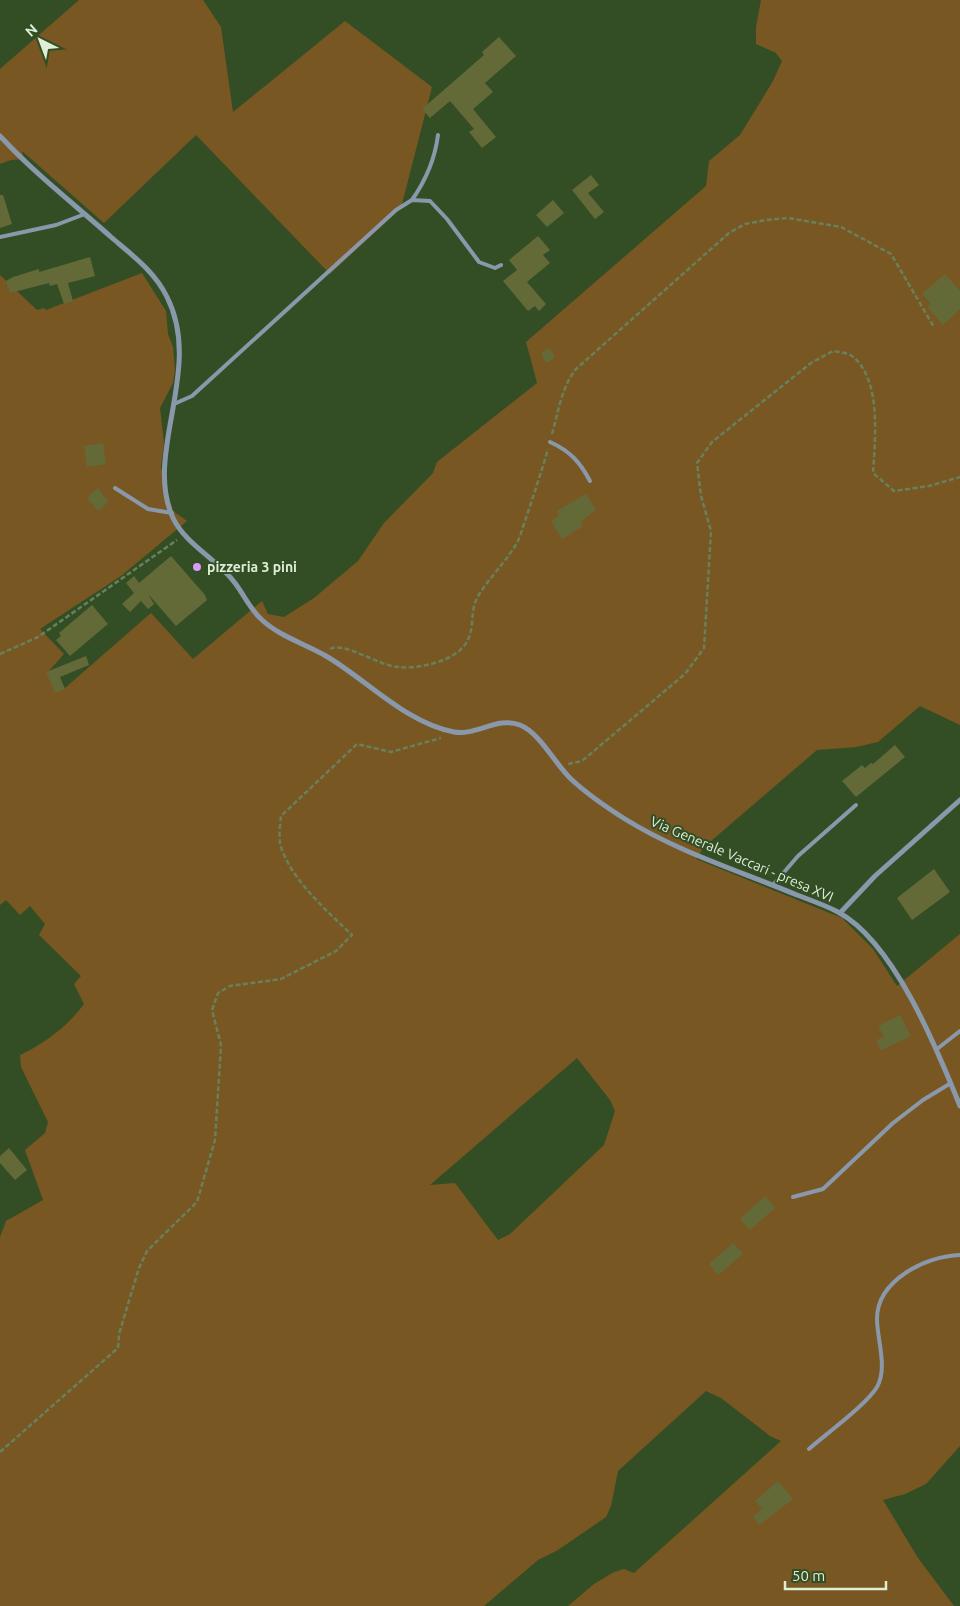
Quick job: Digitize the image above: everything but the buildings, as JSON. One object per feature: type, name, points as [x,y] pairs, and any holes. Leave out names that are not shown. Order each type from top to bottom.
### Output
[{"type":"street","name":"Via Generale Vaccari - presa XVI","points":[[0,136],[43,179],[139,261],[156,278],[167,296],[176,318],[180,346],[179,380],[168,439],[165,476],[172,514],[184,534],[222,568],[262,620],[282,636],[322,654],[404,710],[444,730],[459,733],[504,723],[518,724],[533,733],[559,767],[592,797],[640,829],[840,913],[854,923],[883,956],[918,1009],[937,1049],[960,1106]]},
{"type":"street","points":[[840,913],[875,876],[960,800]]},
{"type":"lane","points":[[174,404],[192,396],[396,210],[412,200],[422,186],[436,153],[438,135]]},
{"type":"lane","points":[[412,200],[430,201],[448,219],[479,262],[495,268],[501,265]]},
{"type":"lane","points":[[0,237],[56,225],[85,214]]},
{"type":"lane","points":[[550,442],[564,448],[581,464],[590,481]]},
{"type":"lane","points":[[115,488],[148,509],[172,514]]},
{"type":"lane","points":[[773,885],[798,856],[856,805]]},
{"type":"lane","points":[[937,1049],[960,1031]]},
{"type":"lane","points":[[793,1197],[823,1189],[893,1123],[923,1100],[951,1083]]},
{"type":"lane","points":[[809,1449],[862,1404],[877,1387],[881,1376],[877,1318],[880,1302],[889,1289],[901,1276],[928,1260],[960,1255]]},
{"type":"path","points":[[322,654],[334,646],[345,647],[371,660],[397,667],[418,666],[440,661],[459,651],[471,636],[476,601],[490,577],[516,545],[550,442],[558,410],[571,375],[696,261],[730,233],[745,224],[788,218],[817,222],[841,228],[891,254],[934,327]]},
{"type":"path","points":[[559,767],[582,761],[636,717],[685,674],[704,648],[711,531],[702,496],[697,463],[712,442],[811,363],[833,351],[852,356],[867,376],[877,415],[873,473],[894,491],[929,486],[960,477]]},
{"type":"path","points":[[0,654],[38,637],[184,534]]},
{"type":"path","points":[[0,1452],[118,1348],[118,1334],[139,1268],[147,1251],[197,1202],[215,1140],[221,1046],[212,1010],[218,993],[230,986],[281,979],[336,951],[352,936],[294,872],[280,843],[280,816],[356,744],[391,752],[442,738]]},
{"type":"shaded area","points":[[79,0],[203,0],[221,27],[233,112],[345,21],[432,87],[401,208],[330,274],[196,135],[104,223],[22,151],[24,159],[11,160],[0,164],[0,69]]},
{"type":"shaded area","points":[[761,0],[960,0],[960,725],[920,706],[878,742],[856,747],[817,750],[704,847],[696,859],[842,918],[873,949],[897,986],[960,934],[960,1446],[926,1484],[905,1494],[883,1500],[918,1558],[954,1606],[568,1606],[594,1584],[614,1572],[624,1569],[634,1573],[781,1441],[770,1436],[721,1398],[706,1391],[618,1471],[611,1506],[606,1517],[558,1550],[538,1560],[484,1606],[0,1606],[0,1237],[6,1221],[43,1200],[25,1150],[45,1133],[48,1122],[21,1067],[20,1055],[55,1033],[84,1004],[74,984],[81,976],[39,935],[45,924],[30,906],[20,915],[6,900],[0,905],[0,275],[37,310],[44,308],[46,310],[142,273],[166,311],[168,334],[173,347],[175,370],[173,383],[160,408],[164,443],[161,467],[173,511],[187,521],[121,576],[40,629],[64,654],[48,672],[65,688],[151,613],[193,659],[262,601],[268,614],[284,617],[314,598],[358,561],[384,523],[433,473],[437,462],[537,383],[526,342],[706,186],[709,161],[740,135],[773,81],[782,61],[776,53],[756,44],[756,27]],"holes":[[[577,1058],[610,1100],[615,1111],[604,1145],[510,1234],[498,1240],[455,1183],[430,1185]]]},
{"type":"place","name":"pizzeria 3 pini","points":[[197,567]]}]
